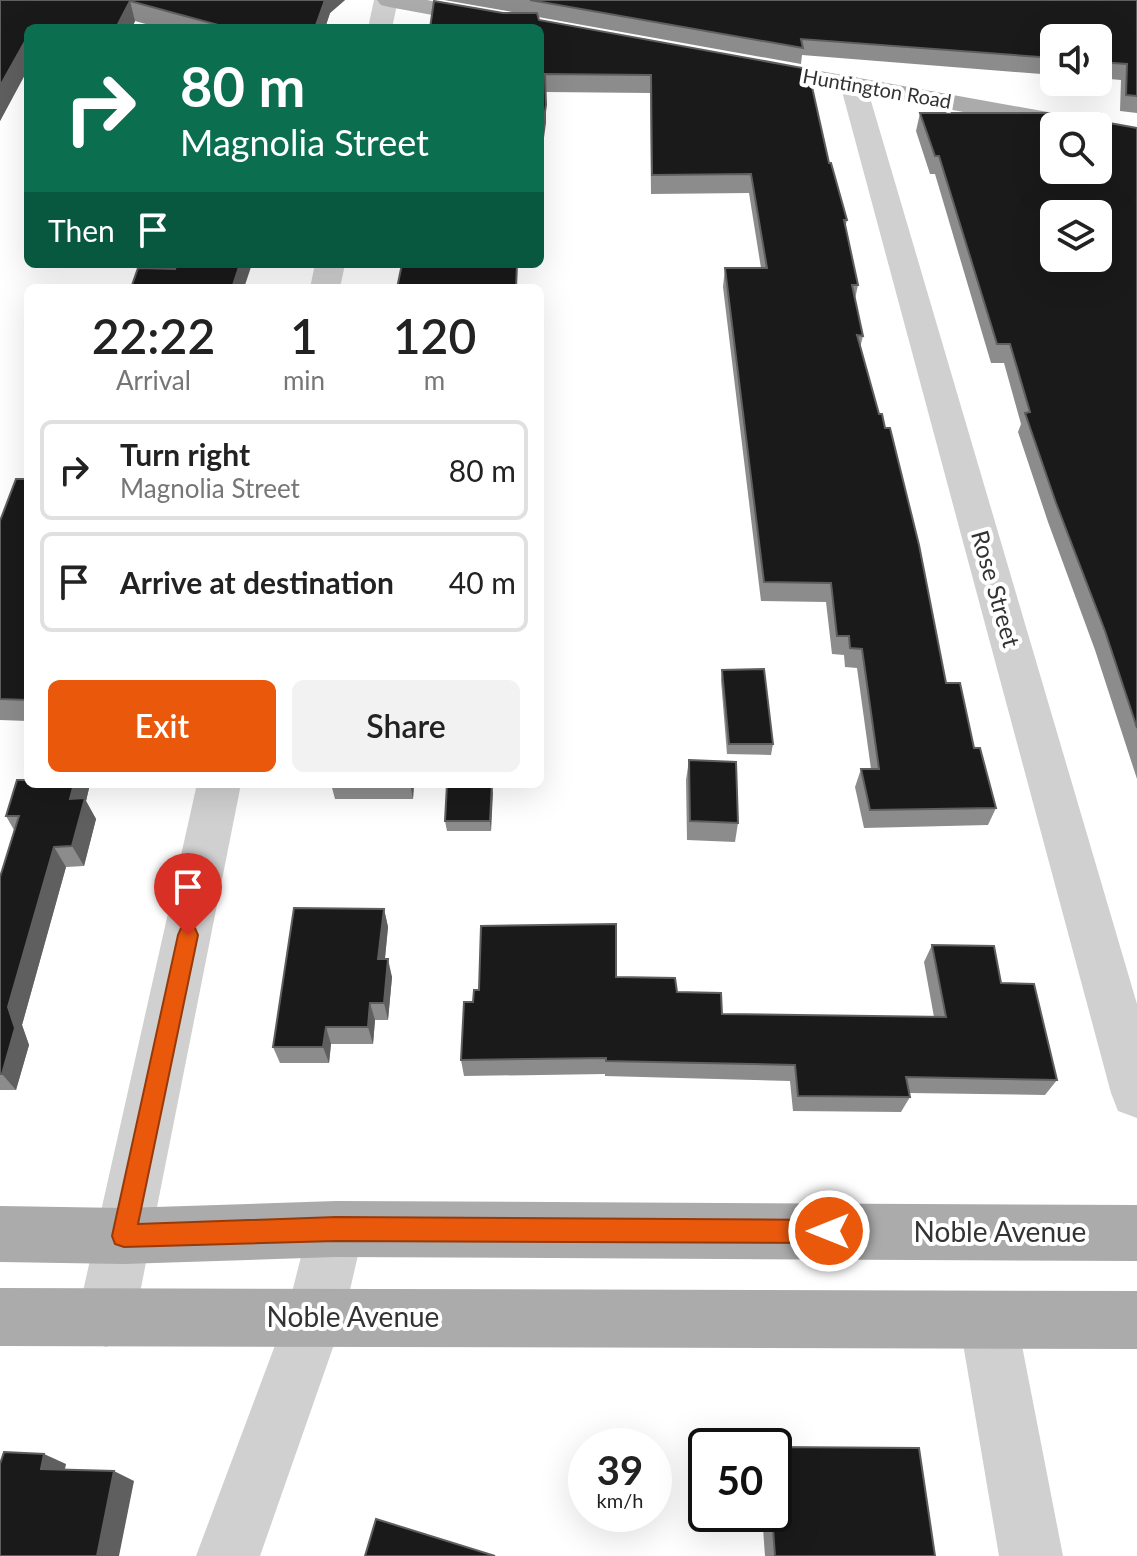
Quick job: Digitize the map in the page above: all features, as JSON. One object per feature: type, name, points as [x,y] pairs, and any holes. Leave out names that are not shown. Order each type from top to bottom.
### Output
[{"type":"main road","points":[[387,0],[512,22]]},
{"type":"main road","name":"Huntington Road","points":[[729,62],[1040,118]]},
{"type":"main road","name":"Noble Avenue","points":[[0,1234],[124,1236],[336,1229],[1137,1233]]},
{"type":"main road","name":"Noble Avenue","points":[[0,1317],[1137,1320]]},
{"type":"street","points":[[381,24],[387,0]]},
{"type":"street","name":"Rose Street","points":[[853,84],[1137,1093]]},
{"type":"street","points":[[106,1318],[218,788]]},
{"type":"street","points":[[228,1556],[315,1316],[336,1229]]},
{"type":"street","points":[[988,1320],[1031,1556]]},
{"type":"building","points":[[0,0],[325,0],[316,24],[214,24],[130,1],[118,24],[24,24],[24,43],[0,86]]},
{"type":"building","points":[[530,0],[1137,0],[1137,96],[1126,95],[1127,64],[1112,63],[1112,24],[1040,24],[1040,57],[801,39],[803,48]]},
{"type":"building","points":[[434,1],[503,13],[537,13],[539,20],[808,69],[829,163],[847,220],[844,220],[858,285],[852,285],[863,336],[857,335],[879,414],[882,414],[885,428],[890,428],[919,545],[946,683],[960,683],[974,748],[980,748],[996,808],[870,810],[861,769],[879,769],[862,649],[850,648],[849,636],[837,636],[831,583],[764,582],[725,268],[767,268],[751,174],[652,175],[651,75],[545,74],[544,119],[544,24],[431,24]]},
{"type":"building","points":[[920,113],[1040,113],[1040,184],[1112,184],[1112,123],[1137,128],[1137,728],[1025,413],[1030,412],[1010,344],[997,344],[939,156],[935,156]]},
{"type":"building","points":[[138,268],[239,268],[233,284],[132,284]]},
{"type":"building","points":[[401,268],[517,268],[516,284],[398,284]]},
{"type":"building","points":[[16,479],[24,479],[24,700],[0,699],[0,521]]},
{"type":"building","points":[[764,669],[773,744],[729,744],[722,670]]},
{"type":"building","points":[[689,760],[736,762],[738,823],[690,821]]},
{"type":"building","points":[[17,780],[24,780],[24,788],[73,788],[70,799],[85,798],[72,846],[54,847],[8,1007],[15,1028],[0,1074],[0,877],[19,816],[6,816]]},
{"type":"building","points":[[447,788],[492,788],[490,821],[445,821]]},
{"type":"building","points":[[294,908],[384,909],[378,959],[388,959],[384,1003],[370,1003],[368,1027],[326,1027],[323,1047],[273,1047]]},
{"type":"building","points":[[616,924],[616,977],[675,978],[677,992],[721,993],[722,1014],[946,1017],[932,945],[994,946],[1001,983],[1034,984],[1057,1080],[906,1077],[910,1097],[798,1096],[795,1065],[606,1061],[606,1058],[461,1060],[464,1002],[473,1002],[474,990],[479,990],[481,926]]},
{"type":"building","points":[[792,1447],[919,1448],[935,1556],[775,1556],[773,1532],[792,1532]]},
{"type":"building","points":[[4,1452],[44,1454],[41,1469],[114,1471],[97,1556],[0,1556],[0,1464]]},
{"type":"building","points":[[376,1519],[495,1556],[365,1556]]},
{"type":"route","points":[[188,935],[124,1236],[336,1229],[829,1231]]}]
